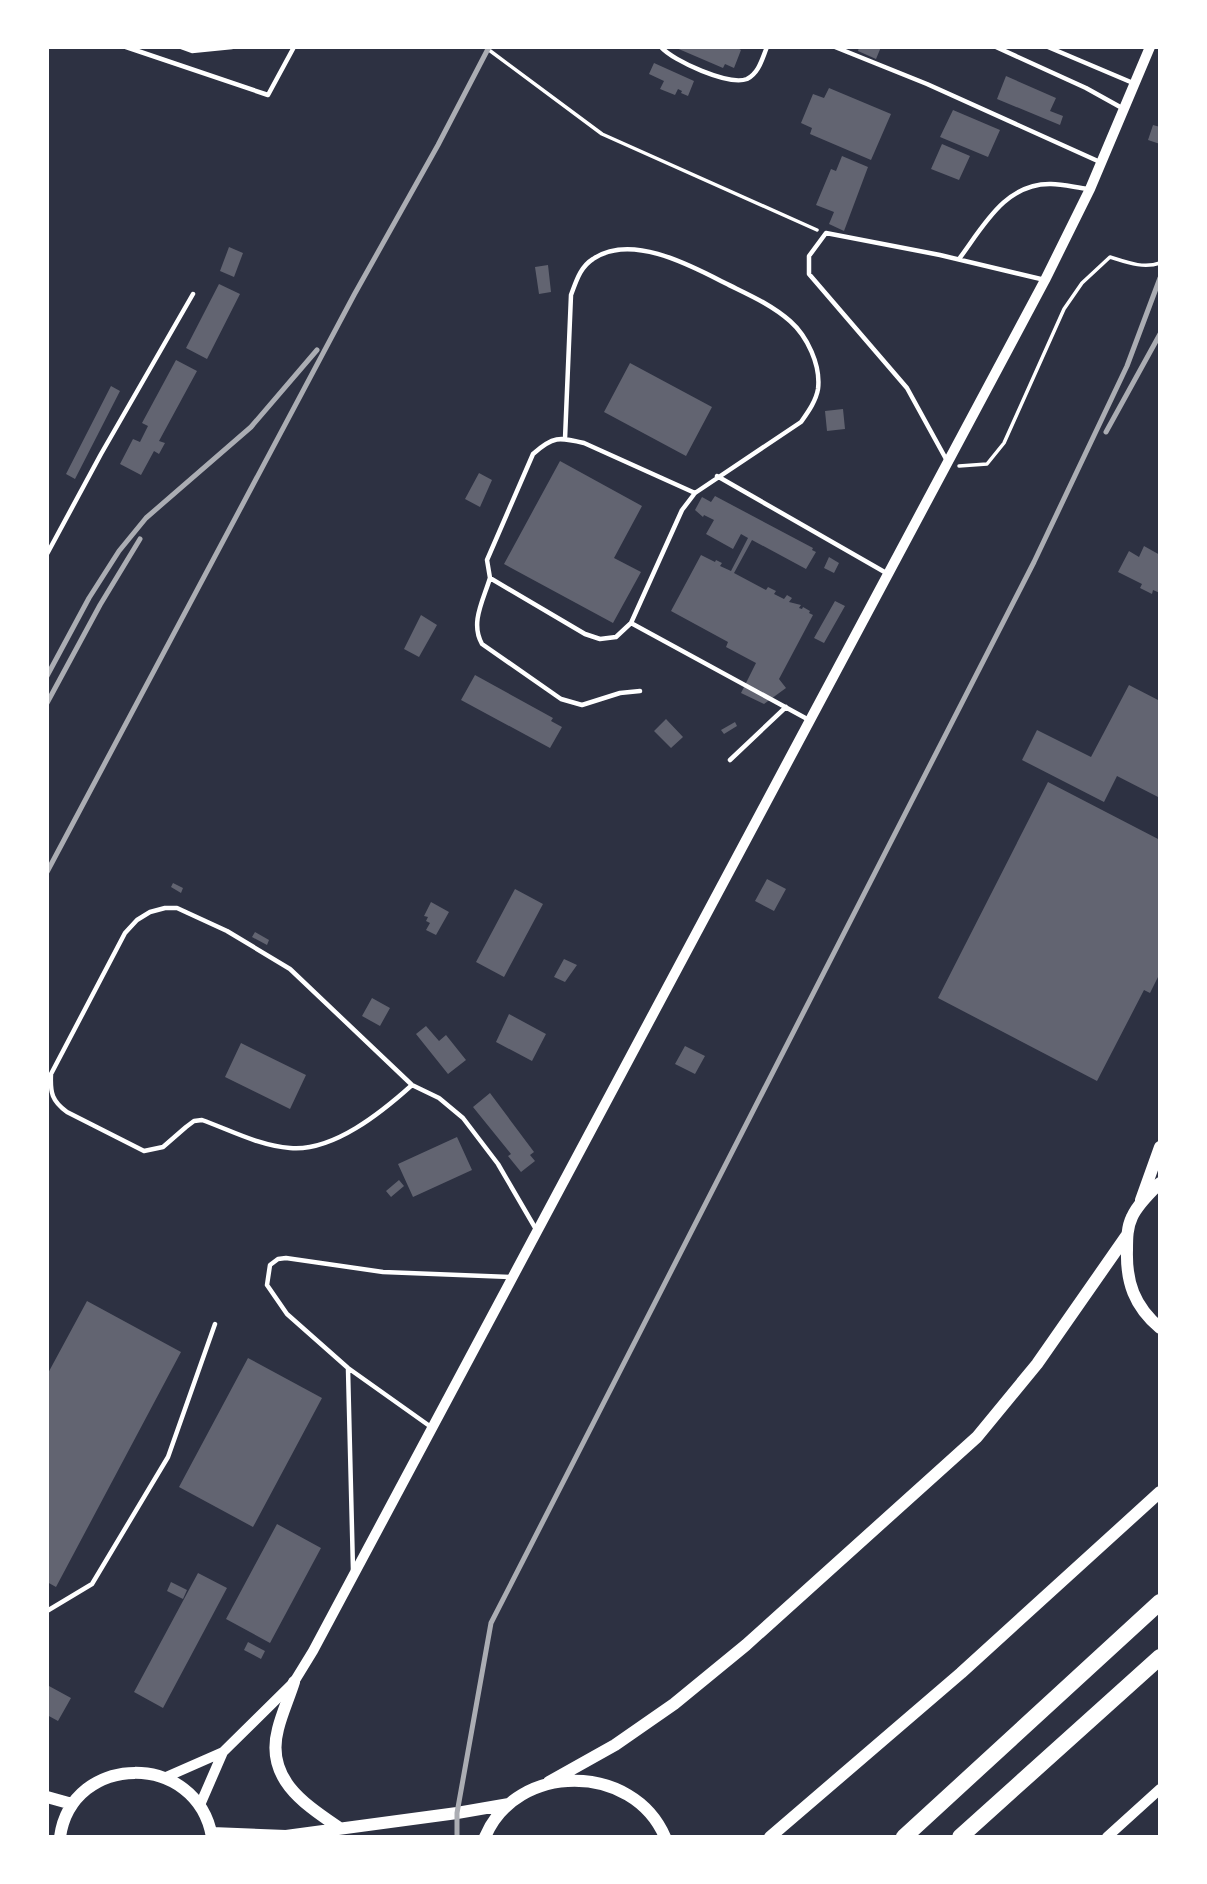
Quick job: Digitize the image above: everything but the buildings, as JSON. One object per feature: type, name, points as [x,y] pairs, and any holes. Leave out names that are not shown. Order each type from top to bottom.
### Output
[{"type":"highway","points":[[904,1837],[1160,1602]]},
{"type":"highway","points":[[960,1837],[1160,1657]]},
{"type":"main road","points":[[1140,1205],[1160,1147]]},
{"type":"main road","points":[[1160,1182],[1132,1218],[1127,1235],[1126,1273],[1135,1300],[1160,1328]]},
{"type":"main road","points":[[485,1837],[509,1804],[528,1791],[615,1745],[674,1704],[746,1645],[976,1437],[1037,1364],[1127,1235]]},
{"type":"main road","points":[[770,1837],[961,1673],[1160,1492]]},
{"type":"main road","points":[[294,1682],[277,1731],[276,1754],[286,1785],[300,1801],[338,1827]]},
{"type":"main road","points":[[60,1837],[61,1827],[72,1804],[91,1786],[114,1774],[140,1771],[166,1777],[190,1793],[200,1805],[212,1835],[286,1836],[509,1804]]},
{"type":"main road","points":[[549,1782],[583,1779],[615,1788],[643,1806],[665,1837]]},
{"type":"main road","points":[[47,1797],[72,1804]]},
{"type":"street","points":[[166,1777],[223,1752],[294,1682],[433,1428],[1045,280],[1090,189],[1150,47]]},
{"type":"street","points":[[200,1805],[223,1752]]},
{"type":"street","points":[[1107,1837],[1160,1789]]},
{"type":"lane","points":[[126,47],[268,95],[294,47]]},
{"type":"lane","points":[[181,47],[192,51],[232,47]]},
{"type":"lane","points":[[661,47],[680,61],[724,79],[739,81],[748,78],[757,70],[767,47]]},
{"type":"lane","points":[[835,47],[927,84],[1101,162]]},
{"type":"lane","points":[[996,47],[1123,108]]},
{"type":"lane","points":[[1048,47],[1134,83]]},
{"type":"lane","points":[[959,259],[1002,202],[1025,188],[1050,184],[1090,189]]},
{"type":"lane","points":[[948,463],[907,388],[808,274],[809,256],[825,233],[959,259],[1045,280]]},
{"type":"lane","points":[[490,578],[585,634],[600,639],[616,637],[631,624],[682,510],[695,493],[717,476],[801,422],[811,408],[818,388],[816,366],[808,343],[792,322],[770,306],[679,260],[640,250],[614,251],[593,258],[579,273],[571,295],[565,439]]},
{"type":"lane","points":[[47,554],[193,294]]},
{"type":"lane","points":[[640,691],[620,693],[582,705],[561,699],[482,645],[476,634],[475,624],[490,578],[487,560],[533,454],[547,441],[565,439],[584,443],[695,493]]},
{"type":"lane","points":[[717,476],[889,574]]},
{"type":"lane","points":[[631,624],[811,721]]},
{"type":"lane","points":[[730,760],[786,707]]},
{"type":"lane","points":[[412,1085],[374,1116],[323,1145],[305,1149],[287,1148],[264,1143],[202,1120],[194,1121],[163,1147],[144,1150],[55,1104],[50,1086],[51,1074],[125,933],[137,920],[150,912],[165,908],[189,911],[290,969],[412,1085],[439,1098],[463,1118],[498,1164],[537,1232]]},
{"type":"lane","points":[[433,1428],[348,1368],[287,1314],[267,1285],[270,1265],[278,1259],[299,1259],[383,1272],[513,1278]]},
{"type":"lane","points":[[47,1611],[92,1584],[168,1457],[215,1324]]},
{"type":"lane","points":[[348,1368],[353,1576]]},
{"type":"path","points":[[485,47],[602,134],[825,233]]},
{"type":"path","points":[[948,463],[951,467],[987,464],[1004,443],[1064,309],[1082,284],[1110,257],[1133,265],[1160,263]]},
{"type":"railway","points":[[47,872],[489,47]]},
{"type":"railway","points":[[457,1837],[457,1813],[491,1623],[1034,562],[1127,366],[1160,278]]},
{"type":"railway","points":[[1106,432],[1160,334]]},
{"type":"railway","points":[[47,676],[89,598],[119,551],[146,518],[251,427],[317,350]]},
{"type":"railway","points":[[47,703],[100,605],[140,539]]}]
